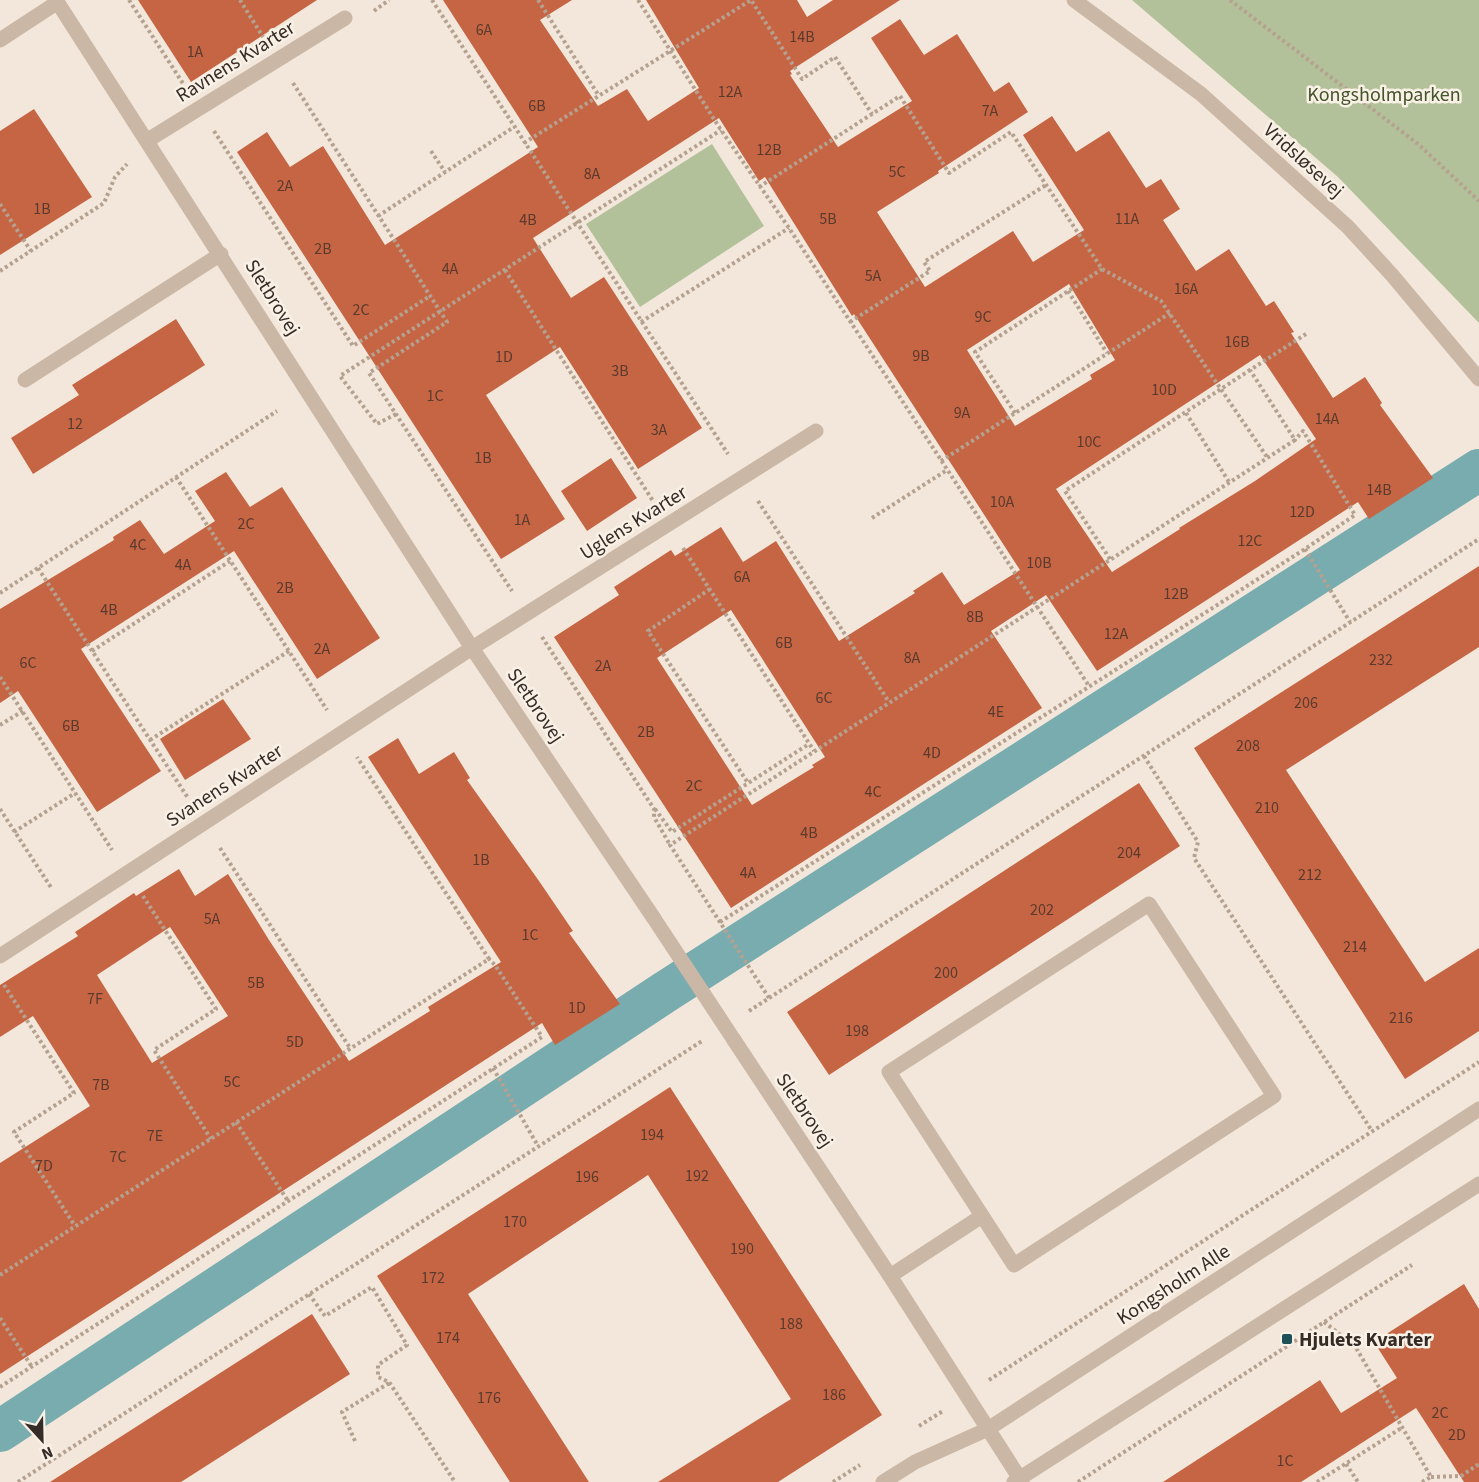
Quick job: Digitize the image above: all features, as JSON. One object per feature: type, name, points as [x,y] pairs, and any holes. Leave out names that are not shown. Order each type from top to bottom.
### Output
[{"type":"street","name":"Vridsløsevej","points":[[1074,0],[1201,94],[1348,227],[1392,275],[1479,379]]},
{"type":"street","points":[[0,40],[57,1]]},
{"type":"street","name":"Sletbrovej","points":[[57,1],[472,648],[890,1276],[988,1429],[1018,1481]]},
{"type":"street","name":"Ravnens Kvarter","points":[[147,140],[345,18]]},
{"type":"street","points":[[25,380],[220,254]]},
{"type":"street","name":"Uglens Kvarter","points":[[472,648],[816,431]]},
{"type":"street","name":"Svanens Kvarter","points":[[0,956],[472,648]]},
{"type":"street","points":[[1149,904],[1274,1096],[1014,1265],[982,1216],[889,1072],[1149,904]]},
{"type":"street","name":"Kongsholm Alle","points":[[883,1482],[915,1462],[988,1429],[1479,1109]]},
{"type":"street","points":[[1018,1481],[1479,1184]]},
{"type":"street","points":[[890,1276],[982,1216]]},
{"type":"path","points":[[129,0],[353,346],[430,296]]},
{"type":"path","points":[[240,0],[447,322],[369,373],[654,809],[672,832],[809,744]]},
{"type":"path","points":[[432,0],[889,702]]},
{"type":"path","points":[[538,0],[599,96]]},
{"type":"path","points":[[638,0],[759,188],[789,228],[1089,686]]},
{"type":"path","points":[[524,143],[751,0],[802,79],[835,57],[872,114]]},
{"type":"path","points":[[1230,0],[1418,144],[1479,201]]},
{"type":"path","points":[[759,188],[900,96],[949,173],[1011,132],[1102,270],[1161,301],[1267,457]]},
{"type":"path","points":[[378,216],[514,127]]},
{"type":"path","points":[[396,414],[377,424],[340,376],[721,130]]},
{"type":"path","points":[[0,271],[104,203],[115,177],[147,140]]},
{"type":"path","points":[[431,151],[445,172]]},
{"type":"path","points":[[850,322],[930,271],[924,262],[1046,185]]},
{"type":"path","points":[[0,204],[31,251]]},
{"type":"path","points":[[641,322],[789,228]]},
{"type":"path","points":[[1015,413],[975,352],[1102,270]]},
{"type":"path","points":[[1068,291],[1107,353]]},
{"type":"path","points":[[941,461],[1170,313]]},
{"type":"path","points":[[1110,559],[1065,491],[1306,334]]},
{"type":"path","points":[[1250,370],[1294,440]]},
{"type":"path","points":[[0,593],[277,411]]},
{"type":"path","points":[[1186,413],[1229,482]]},
{"type":"path","points":[[670,844],[1294,440],[1303,431],[1355,515],[720,922]]},
{"type":"path","points":[[872,518],[947,470]]},
{"type":"path","points":[[0,1387],[542,1037],[176,477]]},
{"type":"path","points":[[1305,549],[1350,622]]},
{"type":"path","points":[[92,651],[231,561]]},
{"type":"path","points":[[710,589],[648,631],[748,783]]},
{"type":"path","points":[[150,740],[289,651]]},
{"type":"path","points":[[0,677],[216,1009],[154,1050],[211,1138]]},
{"type":"path","points":[[0,726],[22,711]]},
{"type":"path","points":[[1144,756],[1198,842],[1194,858],[1372,1131]]},
{"type":"path","points":[[14,832],[75,793]]},
{"type":"path","points":[[0,809],[67,912]]},
{"type":"path","points":[[654,809],[654,817],[670,844],[769,998]]},
{"type":"path","points":[[0,1275],[489,959]]},
{"type":"path","points":[[0,979],[74,1094],[14,1132],[75,1226]]},
{"type":"path","points":[[919,1426],[1479,1062]]},
{"type":"path","points":[[493,1068],[538,1146]]},
{"type":"path","points":[[236,1122],[288,1202]]},
{"type":"path","points":[[1078,1482],[1421,1259]]},
{"type":"path","points":[[309,1294],[326,1316],[372,1287],[407,1345],[378,1365],[378,1377],[390,1382],[455,1482]]},
{"type":"path","points":[[0,1317],[32,1367]]},
{"type":"path","points":[[1324,1322],[1355,1346],[1431,1477]]},
{"type":"path","points":[[355,1441],[342,1412],[390,1382]]},
{"type":"path","points":[[1317,1482],[1403,1427]]},
{"type":"path","points":[[833,1482],[861,1463]]},
{"type":"path","points":[[1346,1464],[1358,1482]]},
{"type":"path","points":[[1422,1482],[1431,1477],[1461,1476],[1479,1464]]},
{"type":"green space","name":"Kongsholmparken","points":[[1132,0],[1479,0],[1479,323],[1338,177]]},
{"type":"green space","points":[[712,144],[764,226],[640,307],[586,224]]},
{"type":"building","points":[[138,0],[317,0],[191,82]]},
{"type":"building","points":[[443,0],[572,0],[540,20],[598,106],[627,89],[648,121],[699,88],[646,0],[797,0],[807,17],[833,0],[900,0],[790,71],[792,74],[790,75],[838,147],[912,101],[871,38],[900,19],[924,55],[957,34],[994,92],[1009,82],[1028,112],[877,212],[925,287],[1013,231],[1033,262],[1084,230],[1023,135],[1052,116],[1076,152],[1109,131],[1146,188],[1161,179],[1180,209],[1163,220],[1196,271],[1229,249],[1266,306],[1274,301],[1294,332],[1291,333],[1333,398],[1365,377],[1382,403],[1380,405],[1433,478],[1369,519],[1358,502],[1097,671],[1046,595],[991,631],[1042,708],[731,908],[554,637],[619,595],[614,587],[671,550],[675,556],[721,527],[743,562],[776,541],[839,641],[915,593],[913,591],[942,572],[964,605],[1020,570],[854,314],[852,316],[765,177],[759,181],[719,118],[533,238],[571,298],[604,277],[702,428],[638,469],[560,347],[486,395],[565,519],[501,559],[237,152],[267,132],[290,167],[323,146],[385,245],[538,147]],"holes":[[[1069,284],[1115,360],[1090,375],[1092,379],[1015,426],[967,350]],[[1260,355],[1316,439],[1255,481],[1112,572],[1056,489]],[[731,610],[825,757],[812,765],[814,767],[752,805],[657,658]]]},
{"type":"building","points":[[34,109],[92,197],[0,255],[0,131]]},
{"type":"building","points":[[176,319],[205,365],[33,474],[11,438],[79,395],[72,385]]},
{"type":"building","points":[[611,458],[637,498],[587,531],[561,491]]},
{"type":"building","points":[[226,472],[250,507],[282,487],[380,638],[317,679],[234,551],[81,649],[161,771],[97,812],[18,691],[0,703],[0,609],[114,540],[113,537],[140,520],[164,554],[215,521],[195,491]]},
{"type":"building","points":[[1479,566],[1479,647],[1286,770],[1425,982],[1479,948],[1479,1031],[1405,1079],[1194,748]]},
{"type":"building","points":[[223,699],[251,739],[185,780],[160,739]]},
{"type":"building","points":[[398,738],[419,774],[454,752],[470,778],[467,780],[539,881],[573,931],[569,933],[620,1004],[555,1045],[542,1023],[0,1374],[0,1163],[90,1106],[33,1016],[0,1037],[0,985],[78,936],[75,932],[134,893],[136,896],[179,869],[195,896],[228,874],[349,1061],[430,1011],[428,1007],[501,962],[368,757]],"holes":[[[170,927],[228,1016],[152,1063],[97,975]]]},
{"type":"building","points":[[1139,783],[1180,846],[829,1075],[787,1012]]},
{"type":"building","points":[[670,1087],[882,1415],[778,1482],[658,1482],[791,1399],[648,1175],[468,1294],[589,1482],[510,1482],[377,1276]]},
{"type":"building","points":[[1464,1284],[1479,1309],[1479,1482],[1464,1482],[1416,1408],[1301,1482],[1163,1482],[1320,1380],[1341,1413],[1397,1378],[1374,1342]]},
{"type":"building","points":[[312,1314],[350,1374],[181,1482],[50,1482]]},
{"type":"waterway","points":[[0,1431],[665,992],[1479,470]]},
{"type":"place","name":"Hjulets Kvarter","points":[[1287,1339]]}]
